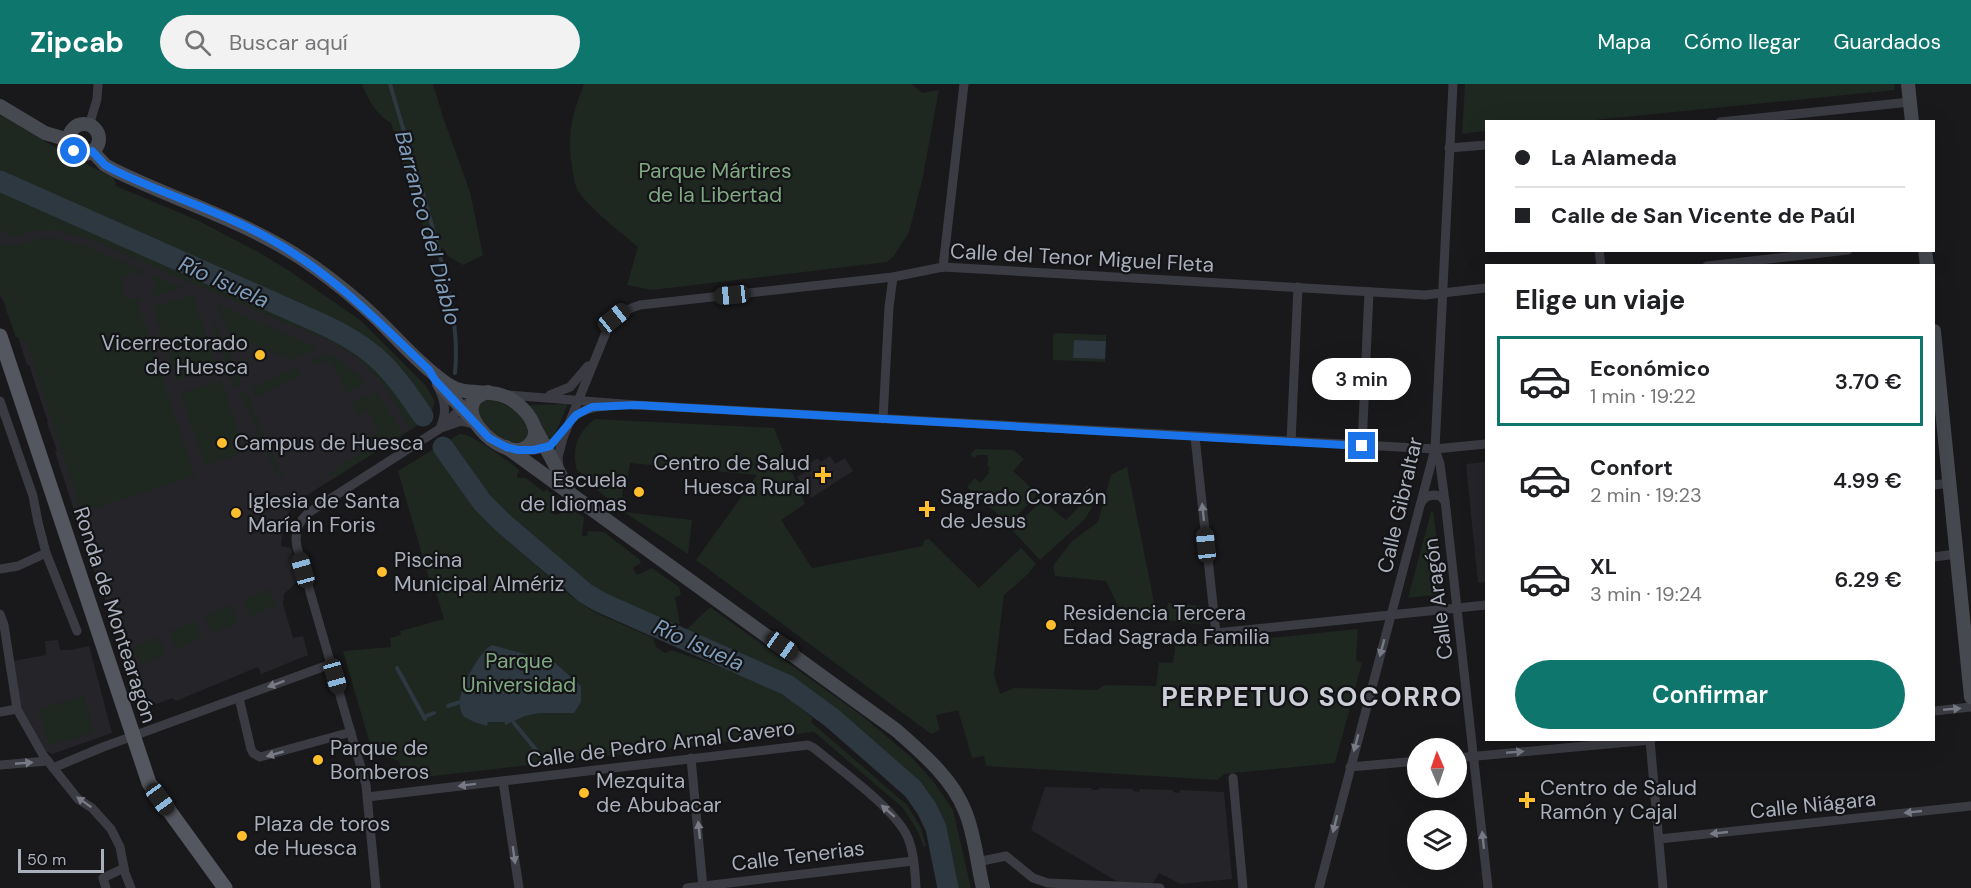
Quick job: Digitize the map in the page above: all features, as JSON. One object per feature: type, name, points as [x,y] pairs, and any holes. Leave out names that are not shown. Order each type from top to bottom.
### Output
[{"type":"main road","points":[[1908,84],[1912,120]]},
{"type":"main road","points":[[0,106],[45,133],[69,140]]},
{"type":"main road","points":[[81,125],[89,126],[98,136],[97,146],[86,154],[78,153],[71,148],[69,140],[73,129],[81,125]]},
{"type":"main road","points":[[92,151],[105,165],[114,170],[240,224],[267,237],[300,258],[372,315],[494,441],[512,448],[896,730],[941,774],[960,801],[968,819],[983,888]]},
{"type":"main road","name":"Ronda de Montearagón","points":[[0,336],[153,790],[225,888]]},
{"type":"main road","points":[[1935,353],[1937,397],[1949,483],[1971,697]]},
{"type":"main road","points":[[432,375],[459,390],[490,393],[517,404],[533,424],[570,492]]},
{"type":"main road","points":[[478,426],[471,411],[472,404],[490,393]]},
{"type":"main road","points":[[512,448],[531,443],[534,437],[533,424]]},
{"type":"street","points":[[89,126],[97,99],[98,84]]},
{"type":"street","points":[[943,267],[964,84]]},
{"type":"street","name":"Calle Gibraltar","points":[[1319,888],[1435,449],[1453,84]]},
{"type":"street","points":[[1739,120],[1910,102]]},
{"type":"street","points":[[1449,148],[1485,145]]},
{"type":"street","points":[[1725,264],[1830,252]]},
{"type":"street","name":"Calle del Tenor Miguel Fleta","points":[[562,476],[558,457],[568,423],[580,399],[596,354],[614,318],[625,309],[640,304],[892,277],[943,267],[1425,295],[1485,288]]},
{"type":"street","points":[[883,419],[888,307],[892,277]]},
{"type":"street","points":[[1291,442],[1298,287]]},
{"type":"street","points":[[1362,446],[1370,292]]},
{"type":"street","name":"Calle del Tenor Miguel Fleta","points":[[530,397],[548,395],[570,387],[578,380],[596,354]]},
{"type":"street","points":[[432,375],[445,405],[445,416],[441,428]]},
{"type":"street","points":[[376,888],[366,785],[297,547],[296,534],[298,526],[308,513],[441,428],[474,396],[490,393],[636,405],[1362,446],[1435,449],[1485,444]]},
{"type":"street","points":[[0,401],[33,496],[46,553],[77,630]]},
{"type":"street","points":[[512,448],[534,450],[546,447],[558,438],[576,415],[592,407],[636,405]]},
{"type":"street","points":[[441,428],[461,421],[478,426]]},
{"type":"street","points":[[1195,437],[1216,633],[1485,605]]},
{"type":"street","name":"Calle Aragón","points":[[1435,449],[1440,464],[1458,608],[1488,888]]},
{"type":"street","points":[[1935,484],[1949,483]]},
{"type":"street","points":[[1420,504],[1425,497],[1432,495],[1440,496],[1445,501]]},
{"type":"street","points":[[0,569],[18,566],[46,553]]},
{"type":"street","points":[[1935,557],[1956,554]]},
{"type":"street","points":[[0,614],[4,625],[17,709],[43,755],[78,799],[92,808],[111,829],[120,847],[131,888]]},
{"type":"street","points":[[0,765],[51,764],[331,664]]},
{"type":"street","points":[[239,698],[251,748],[260,757],[351,732]]},
{"type":"street","points":[[1935,711],[1971,707]]},
{"type":"street","points":[[0,712],[17,709]]},
{"type":"street","points":[[1467,757],[1639,741]]},
{"type":"street","points":[[1650,741],[1663,888]]},
{"type":"street","name":"Calle de Pedro Arnal Cavero","points":[[367,797],[805,745],[811,746],[894,816],[907,835],[914,861],[916,888]]},
{"type":"street","points":[[691,758],[703,887]]},
{"type":"street","points":[[1350,767],[1407,762]]},
{"type":"street","points":[[1233,778],[1243,888]]},
{"type":"street","points":[[503,781],[519,888]]},
{"type":"street","name":"Calle Niágara","points":[[1659,839],[1971,806]]},
{"type":"street","points":[[977,862],[1006,856],[1033,878],[1048,883],[1160,888]]},
{"type":"street","name":"Calle Tenerias","points":[[687,888],[914,861]]},
{"type":"street","points":[[105,883],[124,868]]},
{"type":"shaded area","name":"Campus de Huesca","points":[[15,195],[335,337],[368,357],[395,386],[418,425],[301,499],[290,510],[283,524],[281,546],[291,548],[299,575],[296,583],[284,594],[283,604],[293,638],[303,636],[308,655],[261,674],[258,667],[176,701],[173,698],[148,707],[96,577],[29,365],[27,365],[6,306],[0,296],[0,224]]},
{"type":"shaded area","points":[[1074,340],[1106,341],[1105,359],[1073,358]]},
{"type":"shaded area","name":"Centro de Salud Huesca Rural","points":[[830,456],[835,464],[845,458],[853,471],[811,498],[797,477],[807,471],[804,467],[818,458],[820,462]]},
{"type":"shaded area","points":[[1485,462],[1485,582],[1478,583],[1466,464]]},
{"type":"shaded area","points":[[58,640],[60,650],[89,646],[112,733],[52,754],[46,751],[19,703],[13,661],[46,655],[45,641]]},
{"type":"shaded area","points":[[492,645],[554,662],[581,686],[581,702],[574,713],[539,713],[525,716],[505,725],[505,722],[488,722],[487,726],[463,716],[460,707],[462,692],[477,660]]},
{"type":"shaded area","points":[[1045,787],[1091,788],[1092,790],[1099,790],[1099,788],[1132,789],[1139,792],[1140,789],[1173,790],[1179,793],[1180,790],[1224,792],[1232,879],[1181,884],[1159,873],[1153,883],[1118,882],[1031,830]]},
{"type":"green space","points":[[362,84],[433,84],[470,192],[483,255],[463,265],[448,256],[443,248],[433,252],[417,209],[391,123],[373,106]]},
{"type":"green space","name":"Parque Mártires de la Libertad","points":[[584,84],[912,84],[922,93],[939,90],[922,181],[909,232],[894,256],[887,262],[652,290],[627,285],[638,247],[588,204],[574,181],[570,134]]},
{"type":"green space","points":[[1465,84],[1894,84],[1895,90],[1594,120],[1485,120],[1485,131],[1462,134]]},
{"type":"green space","points":[[0,114],[68,155],[114,178],[116,186],[197,220],[288,270],[360,320],[426,386],[435,402],[431,412],[428,413],[402,373],[383,353],[343,325],[22,183],[15,195],[353,347],[382,372],[418,425],[411,430],[380,381],[361,362],[336,344],[89,239],[55,230],[32,231],[12,238],[0,230]]},
{"type":"green space","points":[[44,238],[83,246],[144,272],[143,274],[137,272],[126,275],[122,289],[130,299],[141,299],[138,304],[195,476],[82,512],[26,341],[20,342],[19,336],[16,336],[5,307],[7,306],[0,295],[0,244],[12,246]]},
{"type":"green space","points":[[152,275],[182,287],[152,297],[156,286]]},
{"type":"green space","points":[[193,295],[217,368],[177,380],[153,307]]},
{"type":"green space","points":[[217,304],[318,348],[281,366],[291,359],[233,337],[239,350],[237,351]]},
{"type":"green space","points":[[214,320],[242,384],[234,388],[213,322]]},
{"type":"green space","points":[[1056,333],[1106,335],[1106,341],[1074,340],[1073,358],[1105,359],[1105,362],[1053,360],[1053,335]]},
{"type":"green space","points":[[328,353],[366,382],[348,394],[332,361],[325,364],[323,361],[311,366],[311,361]]},
{"type":"green space","points":[[297,367],[300,375],[255,396],[252,388]]},
{"type":"green space","points":[[221,380],[245,452],[205,465],[181,393]]},
{"type":"green space","points":[[246,391],[283,477],[278,475],[240,394]]},
{"type":"green space","points":[[377,393],[404,434],[333,479],[330,473],[371,446],[368,438],[378,433],[368,410],[357,415],[352,402]]},
{"type":"green space","points":[[488,398],[512,408],[525,420],[528,434],[523,442],[513,443],[501,438],[482,421],[477,408],[480,402]]},
{"type":"green space","points":[[568,404],[553,438],[547,437],[541,423],[527,405]]},
{"type":"green space","points":[[595,419],[774,428],[805,504],[781,520],[812,568],[923,546],[924,540],[929,539],[979,588],[1021,548],[1036,564],[1004,595],[994,675],[1000,694],[1014,688],[1097,690],[1105,685],[1156,686],[1159,662],[1173,663],[1176,641],[1211,644],[1358,629],[1356,660],[1362,663],[1335,763],[1224,774],[1218,780],[986,766],[984,756],[972,758],[958,710],[936,715],[940,730],[931,734],[696,560],[757,475],[630,463],[628,476],[625,476],[622,497],[626,498],[624,512],[595,488],[595,483],[577,470],[575,455],[577,442],[580,435]]},
{"type":"green space","points":[[459,434],[480,442],[507,460],[519,470],[517,478],[526,478],[544,492],[546,489],[559,499],[551,502],[555,515],[573,510],[584,517],[582,536],[587,536],[588,531],[604,532],[639,559],[641,563],[633,568],[637,575],[652,568],[679,587],[681,595],[675,597],[680,624],[674,626],[603,595],[576,576],[488,496],[450,440]]},
{"type":"green space","name":"Parque Universidad","points":[[434,449],[474,509],[564,591],[594,612],[653,638],[656,647],[665,653],[672,650],[727,670],[788,699],[813,718],[811,722],[907,805],[921,828],[926,846],[924,847],[917,830],[903,808],[814,732],[408,779],[401,771],[399,761],[384,756],[380,748],[372,751],[343,651],[391,647],[390,638],[401,635],[400,631],[444,619],[434,585],[431,586],[398,471]]},
{"type":"green space","points":[[976,449],[1014,450],[1024,459],[1013,471],[1038,494],[1009,524],[967,487],[975,478],[980,483],[989,473],[987,455],[978,455],[974,458],[970,454]]},
{"type":"green space","points":[[1127,467],[1155,607],[1167,608],[1168,603],[1200,606],[1201,624],[1129,616],[1120,610],[1106,581],[1055,576],[1053,566],[1072,541],[1098,522],[1111,475]]},
{"type":"green space","points":[[1087,486],[1096,491],[1091,509],[1085,519],[1040,560],[1012,530],[1042,500],[1066,520],[1079,507],[1066,494],[1074,499]]},
{"type":"green space","points":[[1433,511],[1444,594],[1408,598],[1431,512]]},
{"type":"green space","points":[[624,512],[692,520],[688,554]]},
{"type":"green space","points":[[268,589],[276,605],[250,617],[243,600]]},
{"type":"green space","points":[[230,605],[238,622],[212,633],[205,616]]},
{"type":"green space","points":[[710,607],[865,718],[912,758],[933,781],[953,810],[971,888],[956,888],[943,826],[934,805],[919,784],[839,714],[791,678],[685,631]]},
{"type":"green space","points":[[195,621],[202,638],[177,649],[169,632]]},
{"type":"green space","points":[[158,637],[165,654],[140,665],[133,648]]},
{"type":"green space","points":[[84,696],[94,733],[49,745],[39,709]]},
{"type":"waterway","name":"Barranco del Diablo","points":[[390,84],[429,213],[447,285],[455,328],[455,373]]},
{"type":"waterway","name":"Río Isuela","points":[[0,181],[340,333],[369,351],[380,361],[423,416]]},
{"type":"waterway","name":"Río Isuela","points":[[443,447],[482,502],[585,593],[600,602],[787,685],[832,718],[913,789],[927,809],[936,828],[948,888]]},
{"type":"waterway","points":[[397,668],[425,719]]},
{"type":"waterway","points":[[448,706],[460,702]]},
{"type":"waterway","points":[[424,717],[434,713]]},
{"type":"waterway","points":[[514,723],[537,751]]},
{"type":"place","name":"Vicerrectorado de Huesca","points":[[260,355]]},
{"type":"place","name":"Campus de Huesca","points":[[222,443]]},
{"type":"place","name":"Centro de Salud Huesca Rural","points":[[823,475]]},
{"type":"place","name":"Escuela de Idiomas","points":[[639,492]]},
{"type":"place","name":"Sagrado Corazón de Jesus","points":[[927,509]]},
{"type":"place","name":"Iglesia de Santa María in Foris","points":[[236,513]]},
{"type":"place","name":"Piscina Municipal Almériz","points":[[382,572]]},
{"type":"place","name":"Residencia Tercera Edad Sagrada Familia","points":[[1051,625]]},
{"type":"place","name":"Parque de Bomberos","points":[[318,760]]},
{"type":"place","name":"Mezquita de Abubacar","points":[[584,793]]},
{"type":"place","name":"Centro de Salud Ramón y Cajal","points":[[1527,800]]},
{"type":"place","name":"Plaza de toros de Huesca","points":[[242,836]]},
{"type":"district","name":"PERPETUO SOCORRO","points":[[1312,696]]},
{"type":"route","points":[[74,151],[82,154],[92,151],[105,165],[114,170],[267,237],[316,268],[372,315],[429,370],[448,395],[484,433],[494,441],[512,449],[534,450],[550,446],[576,415],[592,407],[636,405],[1362,446]]}]
